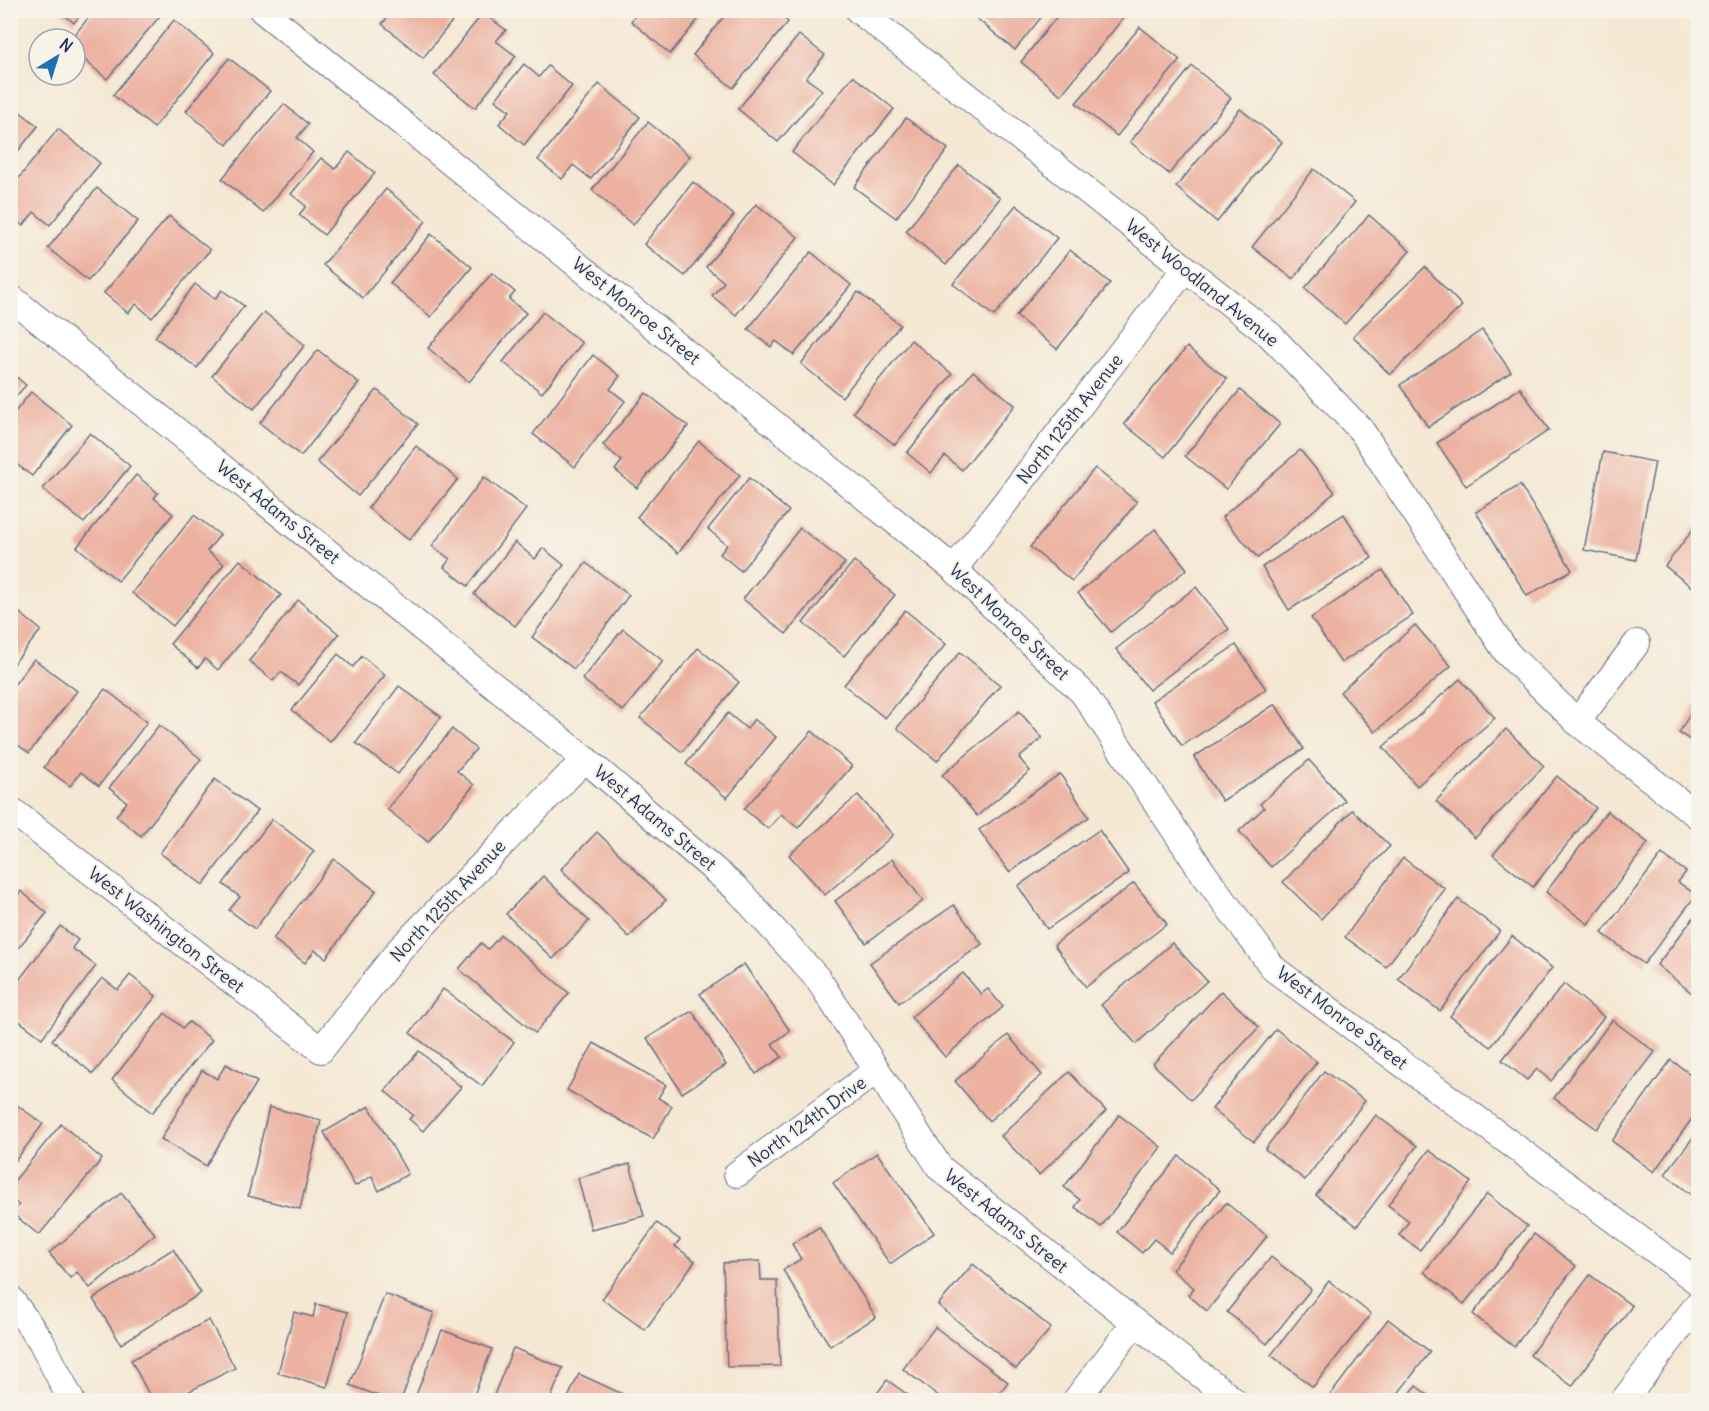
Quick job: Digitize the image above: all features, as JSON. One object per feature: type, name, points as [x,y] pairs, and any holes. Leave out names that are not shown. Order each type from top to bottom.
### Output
[{"type":"street","name":"West Monroe Street","points":[[262,10],[954,569],[1083,693],[1204,874],[1274,969],[1698,1282]]},
{"type":"street","name":"West Woodland Avenue","points":[[858,10],[1270,335],[1361,430],[1507,653],[1577,722],[1698,816]]},
{"type":"street","name":"North 125th Avenue","points":[[954,569],[1185,269]]},
{"type":"street","name":"West Adams Street","points":[[10,297],[585,759],[738,890],[818,979],[940,1168],[1233,1401]]},
{"type":"street","points":[[1577,722],[1637,643]]},
{"type":"street","name":"North 125th Avenue","points":[[321,1050],[399,950],[585,759]]},
{"type":"street","name":"West Washington Street","points":[[10,809],[321,1050]]},
{"type":"street","name":"North 124th Drive","points":[[737,1174],[878,1070]]},
{"type":"street","points":[[10,1298],[41,1341],[71,1401]]},
{"type":"street","points":[[1624,1401],[1698,1304]]},
{"type":"street","points":[[1076,1401],[1134,1324]]},
{"type":"building","points":[[59,10],[84,10],[74,23]]},
{"type":"building","points":[[95,10],[165,10],[107,79],[87,62],[87,27],[81,27]]},
{"type":"building","points":[[393,10],[461,10],[423,58],[382,24]]},
{"type":"building","points":[[640,10],[706,10],[670,54],[631,21]]},
{"type":"building","points":[[729,10],[774,10],[788,22],[733,88],[693,55]]},
{"type":"building","points":[[980,10],[1047,10],[1015,50],[975,17]]},
{"type":"building","points":[[1062,10],[1117,10],[1125,16],[1061,95],[1021,62]]},
{"type":"building","points":[[483,13],[506,30],[496,41],[516,56],[475,108],[434,75]]},
{"type":"building","points":[[174,20],[214,53],[154,128],[113,95]]},
{"type":"building","points":[[1140,27],[1180,60],[1117,136],[1076,103]]},
{"type":"building","points":[[799,35],[825,55],[806,78],[822,90],[778,142],[738,109]]},
{"type":"building","points":[[229,58],[270,91],[227,145],[186,111]]},
{"type":"building","points":[[524,64],[539,77],[548,66],[572,86],[524,145],[499,124],[510,111],[495,100]]},
{"type":"building","points":[[1192,66],[1231,98],[1169,174],[1130,142]]},
{"type":"building","points":[[853,76],[894,109],[833,185],[792,152]]},
{"type":"building","points":[[599,84],[640,117],[591,179],[573,165],[562,179],[538,160]]},
{"type":"building","points":[[10,104],[38,126],[10,161]]},
{"type":"building","points":[[284,104],[308,124],[297,138],[313,152],[263,213],[222,179]]},
{"type":"building","points":[[1240,109],[1282,142],[1217,222],[1176,187]]},
{"type":"building","points":[[906,118],[948,149],[896,218],[854,187]]},
{"type":"building","points":[[648,122],[690,156],[633,225],[592,190]]},
{"type":"building","points":[[58,129],[100,163],[50,225],[34,212],[23,226],[10,216],[10,189]]},
{"type":"building","points":[[349,152],[375,173],[324,235],[299,215],[306,206],[291,194],[321,158],[335,169]]},
{"type":"building","points":[[959,165],[1000,198],[946,265],[906,231]]},
{"type":"building","points":[[1314,169],[1355,202],[1293,279],[1252,247]]},
{"type":"building","points":[[693,182],[734,215],[685,276],[644,244]]},
{"type":"building","points":[[97,188],[138,221],[88,281],[48,248]]},
{"type":"building","points":[[386,189],[426,221],[363,298],[323,265]]},
{"type":"building","points":[[756,204],[798,237],[736,315],[712,296],[724,282],[706,267]]},
{"type":"building","points":[[1016,205],[1057,238],[994,316],[953,284]]},
{"type":"building","points":[[1369,215],[1410,251],[1345,324],[1305,288]]},
{"type":"building","points":[[169,216],[210,250],[152,318],[136,304],[128,313],[104,293]]},
{"type":"building","points":[[431,234],[472,267],[431,317],[390,283]]},
{"type":"building","points":[[1070,250],[1110,283],[1057,349],[1016,316]]},
{"type":"building","points":[[811,252],[851,285],[794,355],[776,341],[771,347],[748,329]]},
{"type":"building","points":[[1425,267],[1462,306],[1390,375],[1353,336]]},
{"type":"building","points":[[492,273],[515,292],[509,299],[526,313],[469,382],[428,348]]},
{"type":"building","points":[[195,284],[215,299],[222,290],[244,306],[197,368],[155,337]]},
{"type":"building","points":[[858,292],[900,325],[842,397],[801,364]]},
{"type":"building","points":[[264,312],[305,345],[254,409],[212,376]]},
{"type":"building","points":[[543,312],[582,343],[542,393],[503,362]]},
{"type":"building","points":[[1482,330],[1511,372],[1428,427],[1400,385]]},
{"type":"building","points":[[911,340],[952,374],[895,445],[853,412]]},
{"type":"building","points":[[1187,347],[1227,379],[1165,457],[1124,424]]},
{"type":"building","points":[[318,350],[359,383],[301,456],[260,423]]},
{"type":"building","points":[[593,355],[620,376],[610,389],[625,401],[575,467],[533,434]]},
{"type":"building","points":[[973,371],[1015,405],[962,470],[945,456],[931,473],[907,453]]},
{"type":"building","points":[[10,372],[26,385],[10,403]]},
{"type":"building","points":[[1520,388],[1549,430],[1466,486],[1437,443]]},
{"type":"building","points":[[377,390],[418,424],[358,496],[317,462]]},
{"type":"building","points":[[1240,390],[1280,424],[1226,489],[1185,456]]},
{"type":"building","points":[[31,392],[72,425],[32,476],[10,459],[10,418]]},
{"type":"building","points":[[646,393],[688,426],[637,488],[615,470],[622,461],[603,445]]},
{"type":"building","points":[[90,433],[130,466],[84,523],[43,489]]},
{"type":"building","points":[[699,441],[740,475],[678,553],[637,517]]},
{"type":"building","points":[[416,446],[458,479],[409,540],[368,508]]},
{"type":"building","points":[[1300,450],[1335,492],[1258,558],[1222,517]]},
{"type":"building","points":[[1603,452],[1655,462],[1636,560],[1584,550]]},
{"type":"building","points":[[1095,468],[1137,502],[1072,581],[1030,547]]},
{"type":"building","points":[[136,475],[158,493],[154,498],[173,514],[118,581],[77,547]]},
{"type":"building","points":[[484,477],[526,509],[468,586],[444,567],[450,559],[432,546]]},
{"type":"building","points":[[749,478],[789,511],[741,571],[720,554],[727,545],[708,529]]},
{"type":"building","points":[[1520,485],[1572,570],[1527,596],[1476,512]]},
{"type":"building","points":[[1344,514],[1372,558],[1289,610],[1262,567]]},
{"type":"building","points":[[194,515],[220,535],[207,551],[224,564],[173,626],[132,593]]},
{"type":"building","points":[[1698,523],[1698,592],[1665,566]]},
{"type":"building","points":[[800,528],[845,563],[786,634],[743,599]]},
{"type":"building","points":[[1155,529],[1187,569],[1111,632],[1078,593]]},
{"type":"building","points":[[515,542],[535,559],[543,548],[564,565],[515,626],[474,594]]},
{"type":"building","points":[[240,560],[281,595],[218,670],[205,659],[198,668],[170,644]]},
{"type":"building","points":[[854,561],[895,595],[844,656],[803,623]]},
{"type":"building","points":[[586,563],[629,595],[574,669],[532,637]]},
{"type":"building","points":[[1383,570],[1413,615],[1341,663],[1311,618]]},
{"type":"building","points":[[1196,587],[1229,629],[1149,690],[1116,649]]},
{"type":"building","points":[[298,600],[339,634],[298,685],[281,672],[273,681],[249,661]]},
{"type":"building","points":[[10,605],[41,630],[10,668]]},
{"type":"building","points":[[905,610],[946,644],[885,718],[844,685]]},
{"type":"building","points":[[1415,625],[1451,666],[1375,732],[1340,692]]},
{"type":"building","points":[[623,629],[663,661],[623,711],[582,679]]},
{"type":"building","points":[[1236,645],[1266,689],[1182,746],[1152,701]]},
{"type":"building","points":[[698,648],[739,682],[682,752],[640,718]]},
{"type":"building","points":[[960,652],[1000,685],[937,761],[897,728]]},
{"type":"building","points":[[338,654],[353,667],[362,656],[385,675],[330,742],[292,710]]},
{"type":"building","points":[[34,659],[77,691],[29,753],[10,739],[10,690]]},
{"type":"building","points":[[1460,679],[1495,718],[1417,786],[1383,747]]},
{"type":"building","points":[[399,686],[441,717],[398,774],[356,743]]},
{"type":"building","points":[[105,689],[147,722],[99,786],[81,772],[70,786],[44,767]]},
{"type":"building","points":[[1698,700],[1698,745],[1679,733]]},
{"type":"building","points":[[1275,704],[1304,749],[1222,801],[1194,757]]},
{"type":"building","points":[[1019,711],[1042,738],[1019,758],[1030,771],[977,816],[942,775]]},
{"type":"building","points":[[728,713],[747,729],[754,719],[776,737],[727,798],[686,764]]},
{"type":"building","points":[[159,725],[201,759],[141,836],[116,816],[127,802],[109,788]]},
{"type":"building","points":[[452,729],[476,749],[457,771],[474,785],[428,842],[387,809]]},
{"type":"building","points":[[1506,729],[1544,766],[1475,838],[1436,801]]},
{"type":"building","points":[[812,731],[852,766],[798,828],[781,814],[768,829],[744,809]]},
{"type":"building","points":[[1309,760],[1345,801],[1271,867],[1239,831],[1264,808],[1260,804]]},
{"type":"building","points":[[1060,774],[1089,817],[1009,872],[979,830]]},
{"type":"building","points":[[1557,776],[1596,808],[1533,887],[1493,855]]},
{"type":"building","points":[[215,779],[257,811],[203,885],[160,853]]},
{"type":"building","points":[[858,795],[893,835],[825,895],[789,855]]},
{"type":"building","points":[[1352,810],[1390,846],[1321,919],[1283,882]]},
{"type":"building","points":[[1607,811],[1648,843],[1588,924],[1546,892]]},
{"type":"building","points":[[272,819],[314,851],[255,929],[229,910],[240,897],[223,884]]},
{"type":"building","points":[[1099,830],[1129,873],[1047,929],[1018,886]]},
{"type":"building","points":[[597,832],[666,900],[629,937],[561,869]]},
{"type":"building","points":[[1662,854],[1686,872],[1678,882],[1696,895],[1644,964],[1602,933]]},
{"type":"building","points":[[1403,858],[1445,889],[1386,967],[1345,937]]},
{"type":"building","points":[[334,859],[376,891],[326,958],[315,950],[305,963],[273,939]]},
{"type":"building","points":[[892,859],[923,901],[866,943],[835,901]]},
{"type":"building","points":[[543,876],[589,921],[553,959],[506,914]]},
{"type":"building","points":[[1134,883],[1167,924],[1086,987],[1054,945]]},
{"type":"building","points":[[21,891],[47,913],[10,958],[10,901],[12,903]]},
{"type":"building","points":[[1458,899],[1500,931],[1440,1011],[1398,979]]},
{"type":"building","points":[[954,905],[982,944],[899,1003],[870,963]]},
{"type":"building","points":[[1698,912],[1698,998],[1657,965]]},
{"type":"building","points":[[60,926],[78,940],[72,948],[96,966],[42,1038],[10,1014],[10,992]]},
{"type":"building","points":[[501,935],[569,993],[535,1033],[459,969],[481,943],[488,949]]},
{"type":"building","points":[[1512,936],[1552,968],[1491,1047],[1450,1016]]},
{"type":"building","points":[[1172,943],[1207,981],[1136,1044],[1101,1005]]},
{"type":"building","points":[[744,964],[790,1031],[772,1044],[782,1057],[756,1074],[700,994]]},
{"type":"building","points":[[963,973],[981,994],[988,989],[1003,1007],[945,1057],[911,1017]]},
{"type":"building","points":[[130,975],[156,996],[93,1074],[52,1040],[102,978],[118,990]]},
{"type":"building","points":[[1564,984],[1604,1017],[1551,1081],[1537,1069],[1527,1080],[1502,1060]]},
{"type":"building","points":[[443,989],[514,1042],[482,1086],[410,1033]]},
{"type":"building","points":[[1221,991],[1259,1027],[1191,1100],[1153,1064]]},
{"type":"building","points":[[692,1011],[726,1065],[682,1093],[647,1038]]},
{"type":"building","points":[[165,1013],[183,1028],[189,1022],[212,1040],[152,1113],[112,1080]]},
{"type":"building","points":[[1612,1020],[1655,1052],[1597,1129],[1554,1098]]},
{"type":"building","points":[[1276,1029],[1317,1062],[1254,1142],[1212,1109]]},
{"type":"building","points":[[1008,1035],[1042,1075],[989,1121],[955,1081]]},
{"type":"building","points":[[594,1043],[666,1085],[658,1098],[672,1106],[653,1139],[567,1090]]},
{"type":"building","points":[[419,1051],[461,1087],[423,1131],[409,1119],[413,1115],[385,1091]]},
{"type":"building","points":[[1671,1060],[1698,1080],[1698,1110],[1654,1172],[1612,1141]]},
{"type":"building","points":[[226,1064],[257,1082],[206,1166],[161,1139],[202,1070],[217,1079]]},
{"type":"building","points":[[1324,1071],[1365,1101],[1305,1180],[1265,1149]]},
{"type":"building","points":[[1069,1072],[1106,1111],[1039,1175],[1001,1136]]},
{"type":"building","points":[[10,1100],[43,1124],[10,1168]]},
{"type":"building","points":[[369,1106],[408,1174],[379,1191],[372,1176],[355,1186],[324,1132]]},
{"type":"building","points":[[269,1107],[321,1120],[300,1209],[248,1196]]},
{"type":"building","points":[[1119,1115],[1161,1147],[1101,1227],[1075,1207],[1080,1200],[1064,1187]]},
{"type":"building","points":[[1376,1115],[1417,1146],[1357,1226],[1316,1195]]},
{"type":"building","points":[[61,1124],[102,1159],[39,1235],[12,1213],[19,1205],[10,1198],[10,1186]]},
{"type":"building","points":[[1698,1131],[1698,1200],[1665,1174]]},
{"type":"building","points":[[1429,1150],[1471,1182],[1420,1250],[1399,1235],[1409,1221],[1388,1205]]},
{"type":"building","points":[[877,1153],[934,1233],[890,1264],[833,1183]]},
{"type":"building","points":[[1179,1156],[1220,1190],[1170,1252],[1154,1239],[1142,1253],[1117,1232]]},
{"type":"building","points":[[630,1164],[644,1216],[591,1229],[578,1178]]},
{"type":"building","points":[[121,1193],[155,1234],[90,1288],[77,1272],[70,1278],[49,1253]]},
{"type":"building","points":[[1487,1194],[1527,1226],[1464,1304],[1424,1272]]},
{"type":"building","points":[[1226,1203],[1267,1236],[1207,1311],[1188,1295],[1194,1288],[1172,1270]]},
{"type":"building","points":[[657,1223],[680,1240],[675,1246],[695,1261],[645,1330],[602,1299]]},
{"type":"building","points":[[819,1227],[876,1317],[830,1346],[783,1270],[801,1259],[792,1244]]},
{"type":"building","points":[[1534,1234],[1576,1266],[1514,1347],[1473,1314]]},
{"type":"building","points":[[173,1249],[201,1293],[121,1344],[93,1299]]},
{"type":"building","points":[[1271,1257],[1311,1289],[1267,1344],[1227,1312]]},
{"type":"building","points":[[760,1261],[761,1280],[777,1280],[780,1366],[727,1367],[723,1263]]},
{"type":"building","points":[[973,1264],[1051,1328],[1016,1369],[938,1305]]},
{"type":"building","points":[[1590,1275],[1632,1306],[1572,1386],[1530,1355]]},
{"type":"building","points":[[1329,1281],[1371,1314],[1313,1387],[1271,1355]]},
{"type":"building","points":[[385,1294],[434,1313],[401,1400],[389,1400],[350,1385]]},
{"type":"building","points":[[316,1304],[348,1312],[327,1387],[278,1373],[294,1312],[313,1317]]},
{"type":"building","points":[[1388,1319],[1430,1352],[1393,1400],[1331,1400],[1328,1398]]},
{"type":"building","points":[[209,1320],[235,1368],[172,1400],[152,1400],[131,1360]]},
{"type":"building","points":[[935,1327],[1008,1382],[994,1400],[944,1400],[903,1369]]},
{"type":"building","points":[[442,1330],[492,1349],[472,1400],[414,1400]]},
{"type":"building","points":[[513,1348],[563,1368],[550,1400],[492,1400]]},
{"type":"building","points":[[579,1374],[627,1396],[625,1400],[567,1400]]},
{"type":"building","points":[[887,1380],[915,1400],[872,1400]]},
{"type":"building","points":[[1416,1386],[1435,1400],[1405,1400]]}]
